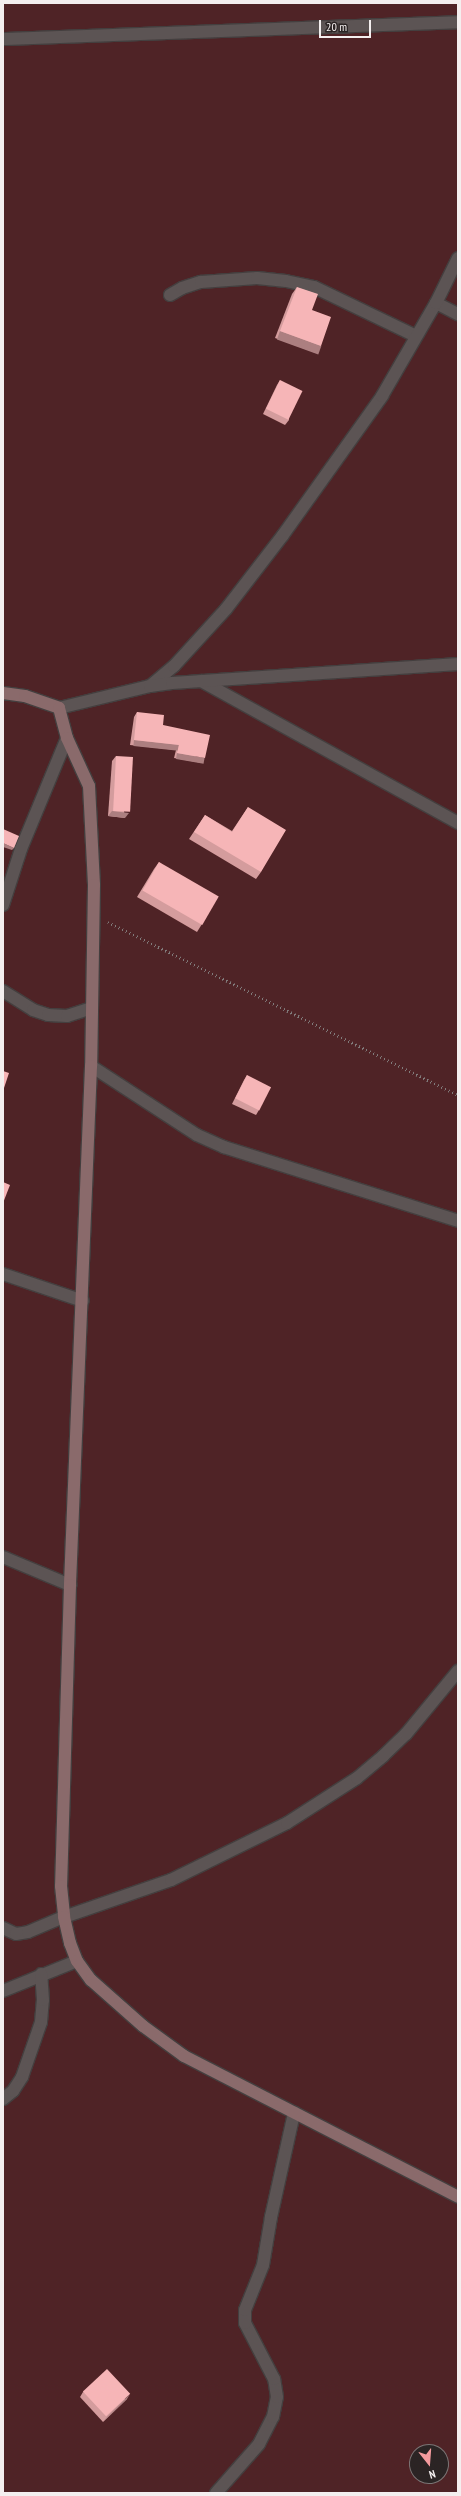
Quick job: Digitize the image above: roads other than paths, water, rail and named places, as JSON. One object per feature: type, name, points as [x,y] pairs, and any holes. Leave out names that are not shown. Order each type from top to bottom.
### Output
[{"type":"street","points":[[3,39],[458,22]]},
{"type":"street","points":[[150,686],[174,666],[226,609],[283,535],[382,396],[436,303],[458,258]]},
{"type":"street","points":[[170,295],[182,288],[201,282],[257,278],[286,281],[314,287],[416,336]]},
{"type":"street","points":[[436,303],[458,314]]},
{"type":"street","points":[[3,693],[25,696],[59,708],[150,686],[201,681],[458,664]]},
{"type":"street","points":[[201,681],[458,823]]},
{"type":"street","points":[[59,708],[67,738],[89,786],[94,915],[91,1066],[70,1585],[61,1886],[64,1917],[70,1943],[77,1961],[91,1980],[114,2002],[184,2056],[458,2197]]},
{"type":"street","points":[[3,905],[21,850],[67,738]]},
{"type":"street","points":[[3,991],[33,1010],[48,1015],[67,1016],[92,1008]]},
{"type":"street","points":[[91,1066],[197,1135],[224,1147],[458,1221]]},
{"type":"street","points":[[3,1274],[82,1301]]},
{"type":"street","points":[[3,1557],[70,1585]]},
{"type":"street","points":[[3,1928],[16,1934],[28,1932],[64,1917],[171,1880],[287,1823],[357,1778],[383,1756],[406,1734],[458,1671]]},
{"type":"street","points":[[3,1991],[41,1974],[77,1961]]},
{"type":"street","points":[[3,2098],[13,2091],[22,2077],[41,2022],[43,2000],[41,1974]]},
{"type":"street","points":[[216,2493],[259,2444],[273,2417],[277,2397],[274,2379],[245,2323],[245,2310],[263,2265],[294,2113]]}]
